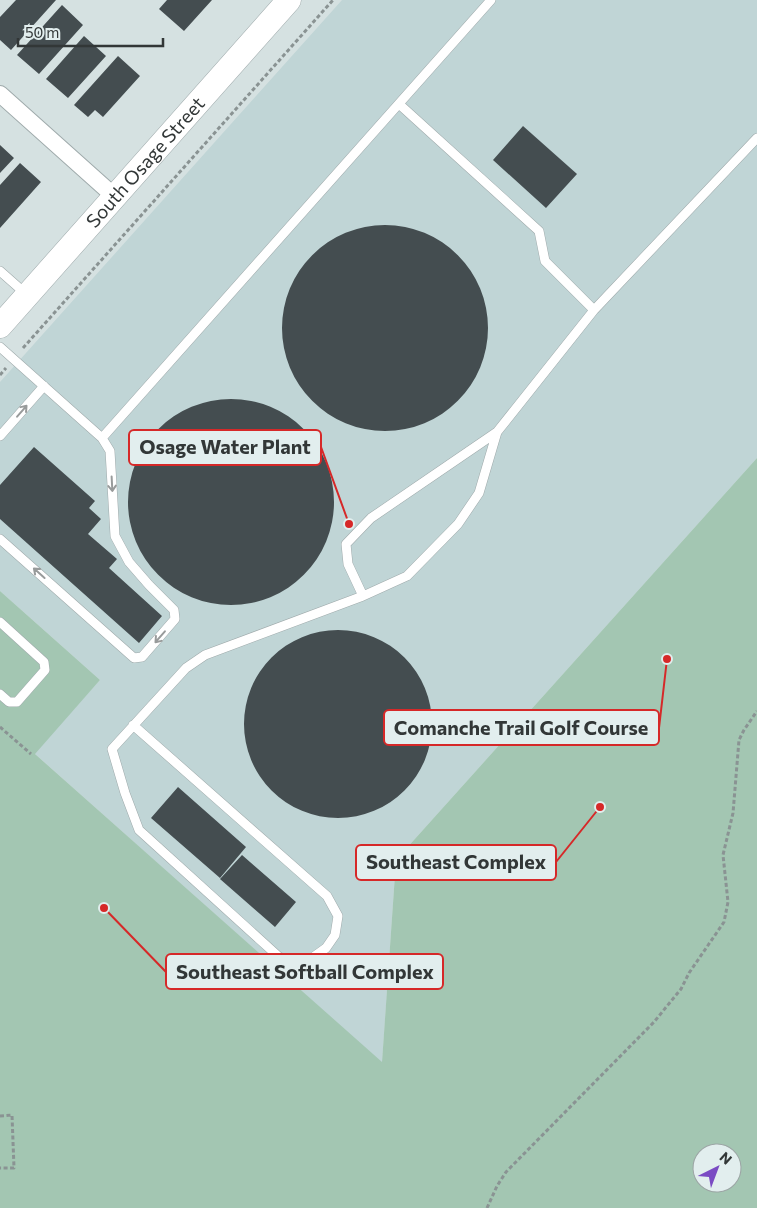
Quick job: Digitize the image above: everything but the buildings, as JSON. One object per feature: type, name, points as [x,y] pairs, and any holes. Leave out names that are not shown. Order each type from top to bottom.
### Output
[{"type":"main road","name":"South Osage Street","points":[[0,326],[290,0]]},
{"type":"street","points":[[0,94],[114,196]]},
{"type":"lane","points":[[102,438],[491,0]]},
{"type":"lane","points":[[399,104],[539,232],[545,260],[594,310]]},
{"type":"lane","points":[[362,596],[348,564],[346,544],[371,518],[497,432],[594,310],[757,138]]},
{"type":"lane","points":[[0,271],[27,295]]},
{"type":"lane","points":[[0,347],[102,438],[110,452],[115,536],[129,562],[174,610],[175,619],[142,657],[134,658],[0,539]]},
{"type":"lane","points":[[0,436],[44,386]]},
{"type":"lane","points":[[133,725],[327,896],[338,916],[335,936],[326,948],[312,958],[295,963],[279,957],[139,830],[125,793],[112,749],[133,725],[186,668],[205,655],[362,596],[407,576],[458,524],[479,493],[497,432]]},
{"type":"lane","points":[[0,622],[44,662],[46,670],[17,702],[9,702],[0,694]]},
{"type":"path","points":[[0,375],[55,310],[334,0]]},
{"type":"path","points":[[487,1208],[506,1172],[648,1028],[681,989],[724,922],[728,902],[723,855],[733,814],[739,740],[757,711]]},
{"type":"path","points":[[0,727],[31,754]]},
{"type":"path","points":[[0,1116],[12,1115],[14,1168],[0,1168]]},
{"type":"shaded area","points":[[342,0],[757,0],[757,458],[396,860],[382,1063],[34,753],[100,680],[0,591],[0,382]]},
{"type":"green space","points":[[757,458],[757,1208],[0,1208],[0,591],[100,680],[35,754],[382,1062],[396,860]]},
{"type":"place","name":"Osage Water Plant","points":[[349,524]]},
{"type":"place","name":"Comanche Trail Golf Course","points":[[667,659]]},
{"type":"place","name":"Southeast Complex","points":[[600,807]]},
{"type":"place","name":"Southeast Softball Complex","points":[[104,908]]}]
